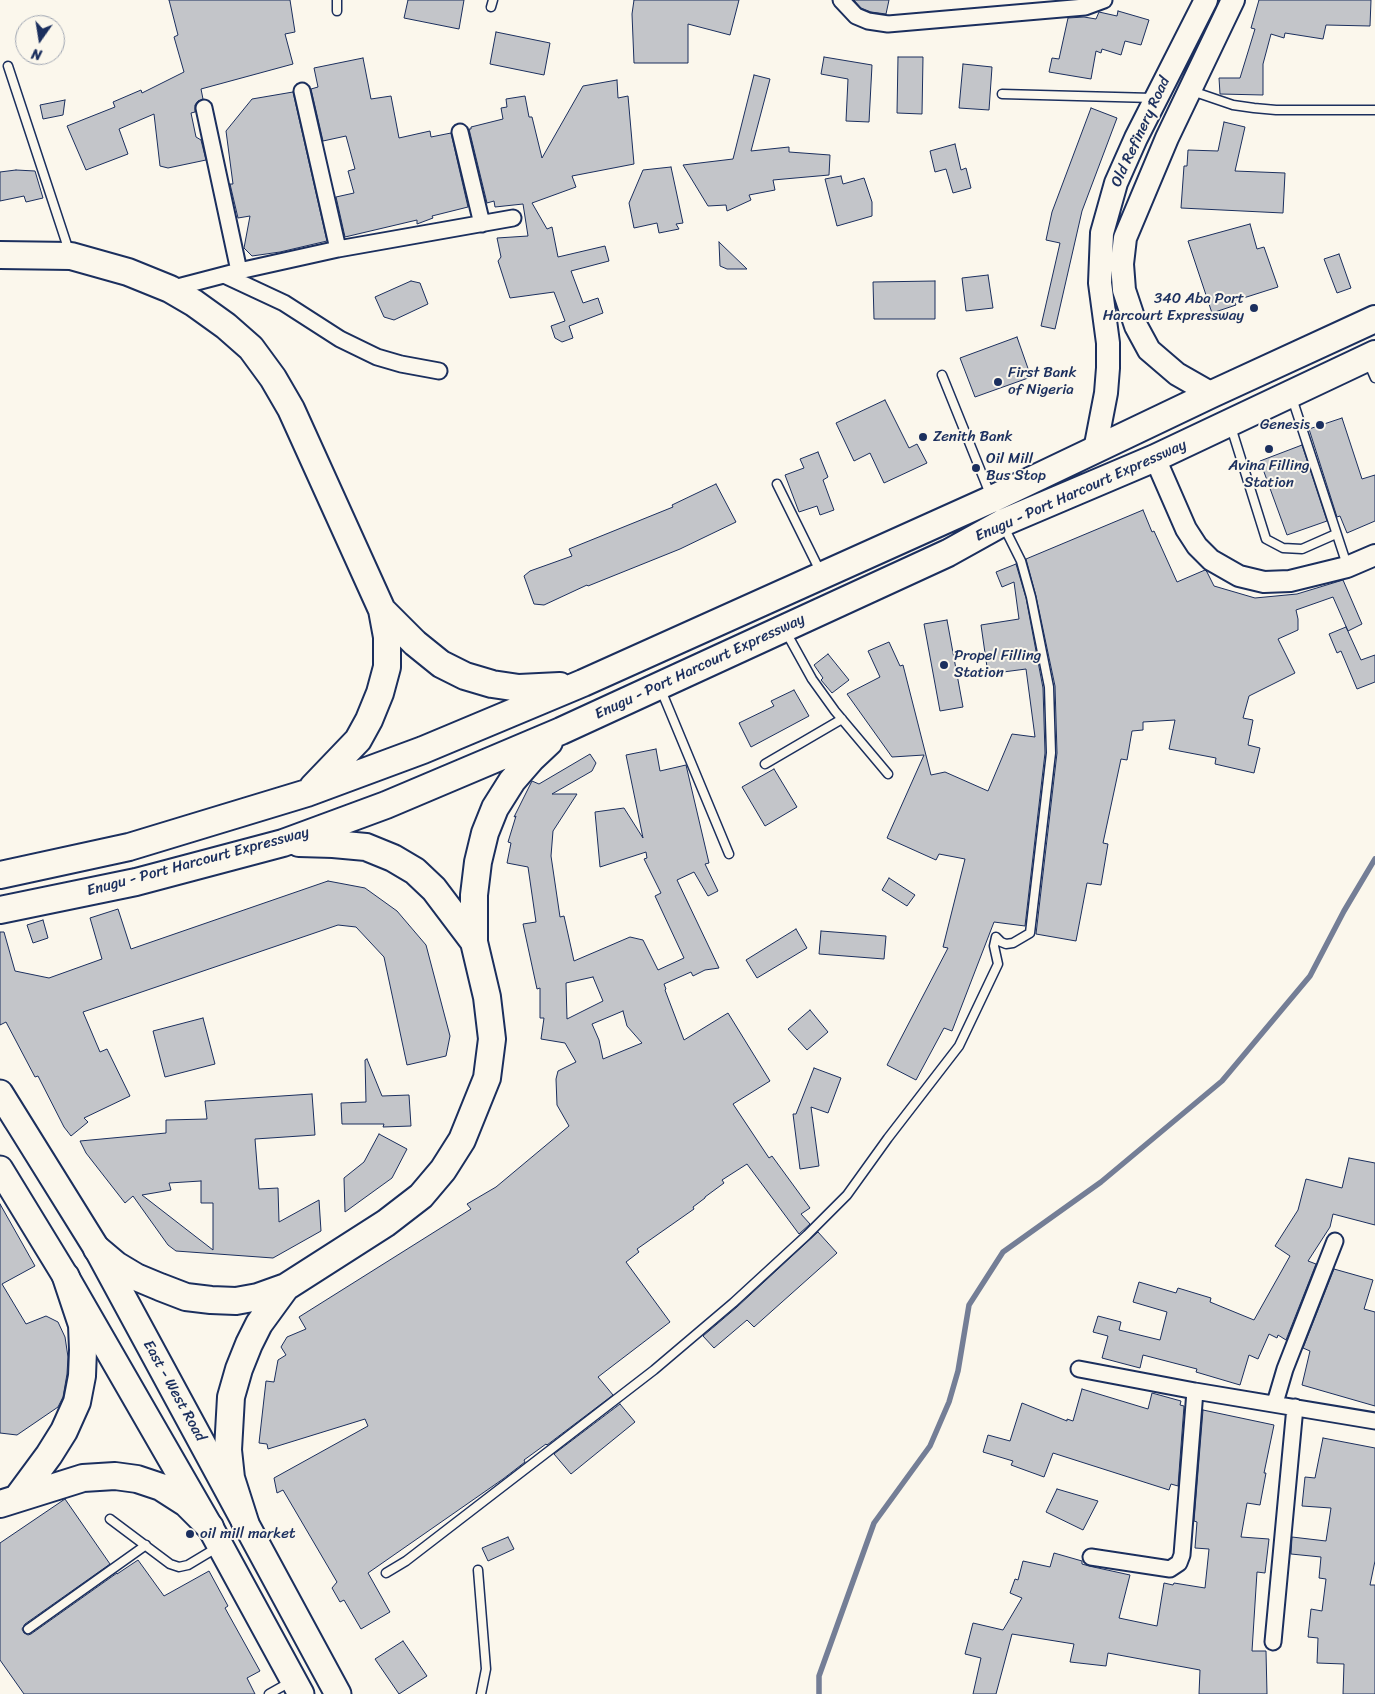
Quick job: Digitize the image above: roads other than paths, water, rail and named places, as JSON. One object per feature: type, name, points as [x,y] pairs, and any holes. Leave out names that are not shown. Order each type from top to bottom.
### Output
[{"type":"highway","points":[[0,255],[70,256],[128,272],[170,289],[194,303],[251,348],[273,378],[291,409],[382,610],[388,637],[386,667],[380,694],[358,740],[307,793]]},
{"type":"highway","name":"Enugu - Port Harcourt Expressway","points":[[0,875],[129,847],[307,793],[423,750],[583,683],[992,498],[1375,318]]},
{"type":"highway","name":"Enugu - Port Harcourt Expressway","points":[[0,910],[136,882],[283,843],[386,805],[561,731],[948,553],[1002,523],[1155,458],[1292,395],[1372,363]]},
{"type":"highway","points":[[382,610],[415,643],[441,664],[465,676],[492,684],[519,688],[548,688],[583,683]]},
{"type":"highway","points":[[97,1249],[116,1265],[136,1277],[186,1296],[236,1301],[286,1287],[386,1223],[421,1196],[444,1170],[462,1140],[487,1078],[492,1039],[487,997],[474,942],[474,896],[478,862],[485,834],[495,808],[512,781],[532,758],[561,731]]},
{"type":"highway","points":[[283,843],[366,847],[393,858],[415,871],[434,889],[474,942]]},
{"type":"highway","points":[[9,1500],[49,1455],[64,1431],[77,1402],[82,1376],[82,1325],[66,1277]]},
{"type":"highway","points":[[245,1522],[231,1478],[228,1450],[231,1397],[238,1369],[259,1324],[286,1287]]},
{"type":"highway","points":[[9,1500],[83,1478],[115,1476],[137,1479],[161,1487],[186,1503],[215,1536]]},
{"type":"main road","name":"Old Refinery Road","points":[[1095,450],[1106,393],[1108,368],[1108,343],[1100,284],[1102,233],[1116,183],[1156,98],[1206,0]]},
{"type":"main road","name":"Old Refinery Road","points":[[1212,394],[1177,374],[1149,350],[1136,326],[1124,290],[1122,264],[1125,238],[1167,138],[1234,0]]},
{"type":"main road","name":"East - West Road","points":[[0,1093],[97,1249],[338,1694]]},
{"type":"main road","points":[[0,1169],[66,1277],[215,1536],[297,1687]]},
{"type":"street","points":[[841,0],[856,16],[868,21],[888,24],[1085,7],[1104,0]]},
{"type":"street","points":[[302,91],[338,249]]},
{"type":"street","points":[[204,108],[239,271]]},
{"type":"street","points":[[460,132],[482,224]]},
{"type":"street","points":[[170,289],[239,271],[338,249],[513,218]]},
{"type":"street","points":[[224,275],[284,303],[340,339],[378,357],[401,364],[439,371]]},
{"type":"street","points":[[1155,458],[1186,529],[1197,546],[1211,560],[1239,576],[1264,582],[1290,581],[1348,567],[1375,555]]},
{"type":"street","points":[[1275,1403],[1285,1369],[1335,1241]]},
{"type":"street","points":[[1079,1369],[1195,1391],[1375,1421]]},
{"type":"street","points":[[1092,1557],[1170,1569],[1179,1563],[1182,1555],[1195,1391]]},
{"type":"street","points":[[1273,1642],[1295,1407]]},
{"type":"lane","points":[[337,0],[337,11]]},
{"type":"lane","points":[[8,66],[70,256]]},
{"type":"lane","points":[[1190,91],[1233,105],[1254,108],[1276,110],[1375,110]]},
{"type":"lane","points":[[1002,94],[1156,98]]},
{"type":"lane","points":[[942,375],[992,498]]},
{"type":"lane","points":[[1292,395],[1348,567]]},
{"type":"lane","points":[[1230,423],[1266,538],[1283,548],[1302,549],[1336,534]]},
{"type":"lane","points":[[777,484],[822,575]]},
{"type":"lane","points":[[386,1573],[406,1561],[654,1370],[733,1303],[807,1235],[847,1195],[959,1046],[998,964],[994,946],[996,937],[1006,944],[1013,943],[1030,933],[1051,752],[1049,687],[1022,561],[1002,523]]},
{"type":"lane","points":[[784,628],[812,679],[842,719],[888,774]]},
{"type":"lane","points":[[659,686],[729,854]]},
{"type":"lane","points":[[765,764],[842,719]]},
{"type":"lane","points":[[110,1519],[170,1564],[179,1567],[188,1565],[215,1536]]},
{"type":"lane","points":[[28,1629],[146,1546]]},
{"type":"lane","points":[[478,1570],[486,1670],[481,1694]]},
{"type":"lane","points":[[269,1694],[297,1687]]},
{"type":"waterway","points":[[819,1694],[819,1676],[874,1523],[930,1446],[949,1402],[958,1371],[969,1305],[1003,1252],[1101,1182],[1222,1081],[1310,976],[1344,911],[1375,859]]},
{"type":"place","name":"340 Aba Port Harcourt Expressway","points":[[1254,308]]},
{"type":"place","name":"First Bank of Nigeria","points":[[998,382]]},
{"type":"place","name":"Genesis","points":[[1320,425]]},
{"type":"place","name":"Zenith Bank","points":[[923,437]]},
{"type":"place","name":"Avina Filling Station","points":[[1269,449]]},
{"type":"place","name":"Oil Mill Bus Stop","points":[[976,468]]},
{"type":"place","name":"Propel Filling Station","points":[[944,665]]},
{"type":"place","name":"oil mill market","points":[[190,1534]]}]
